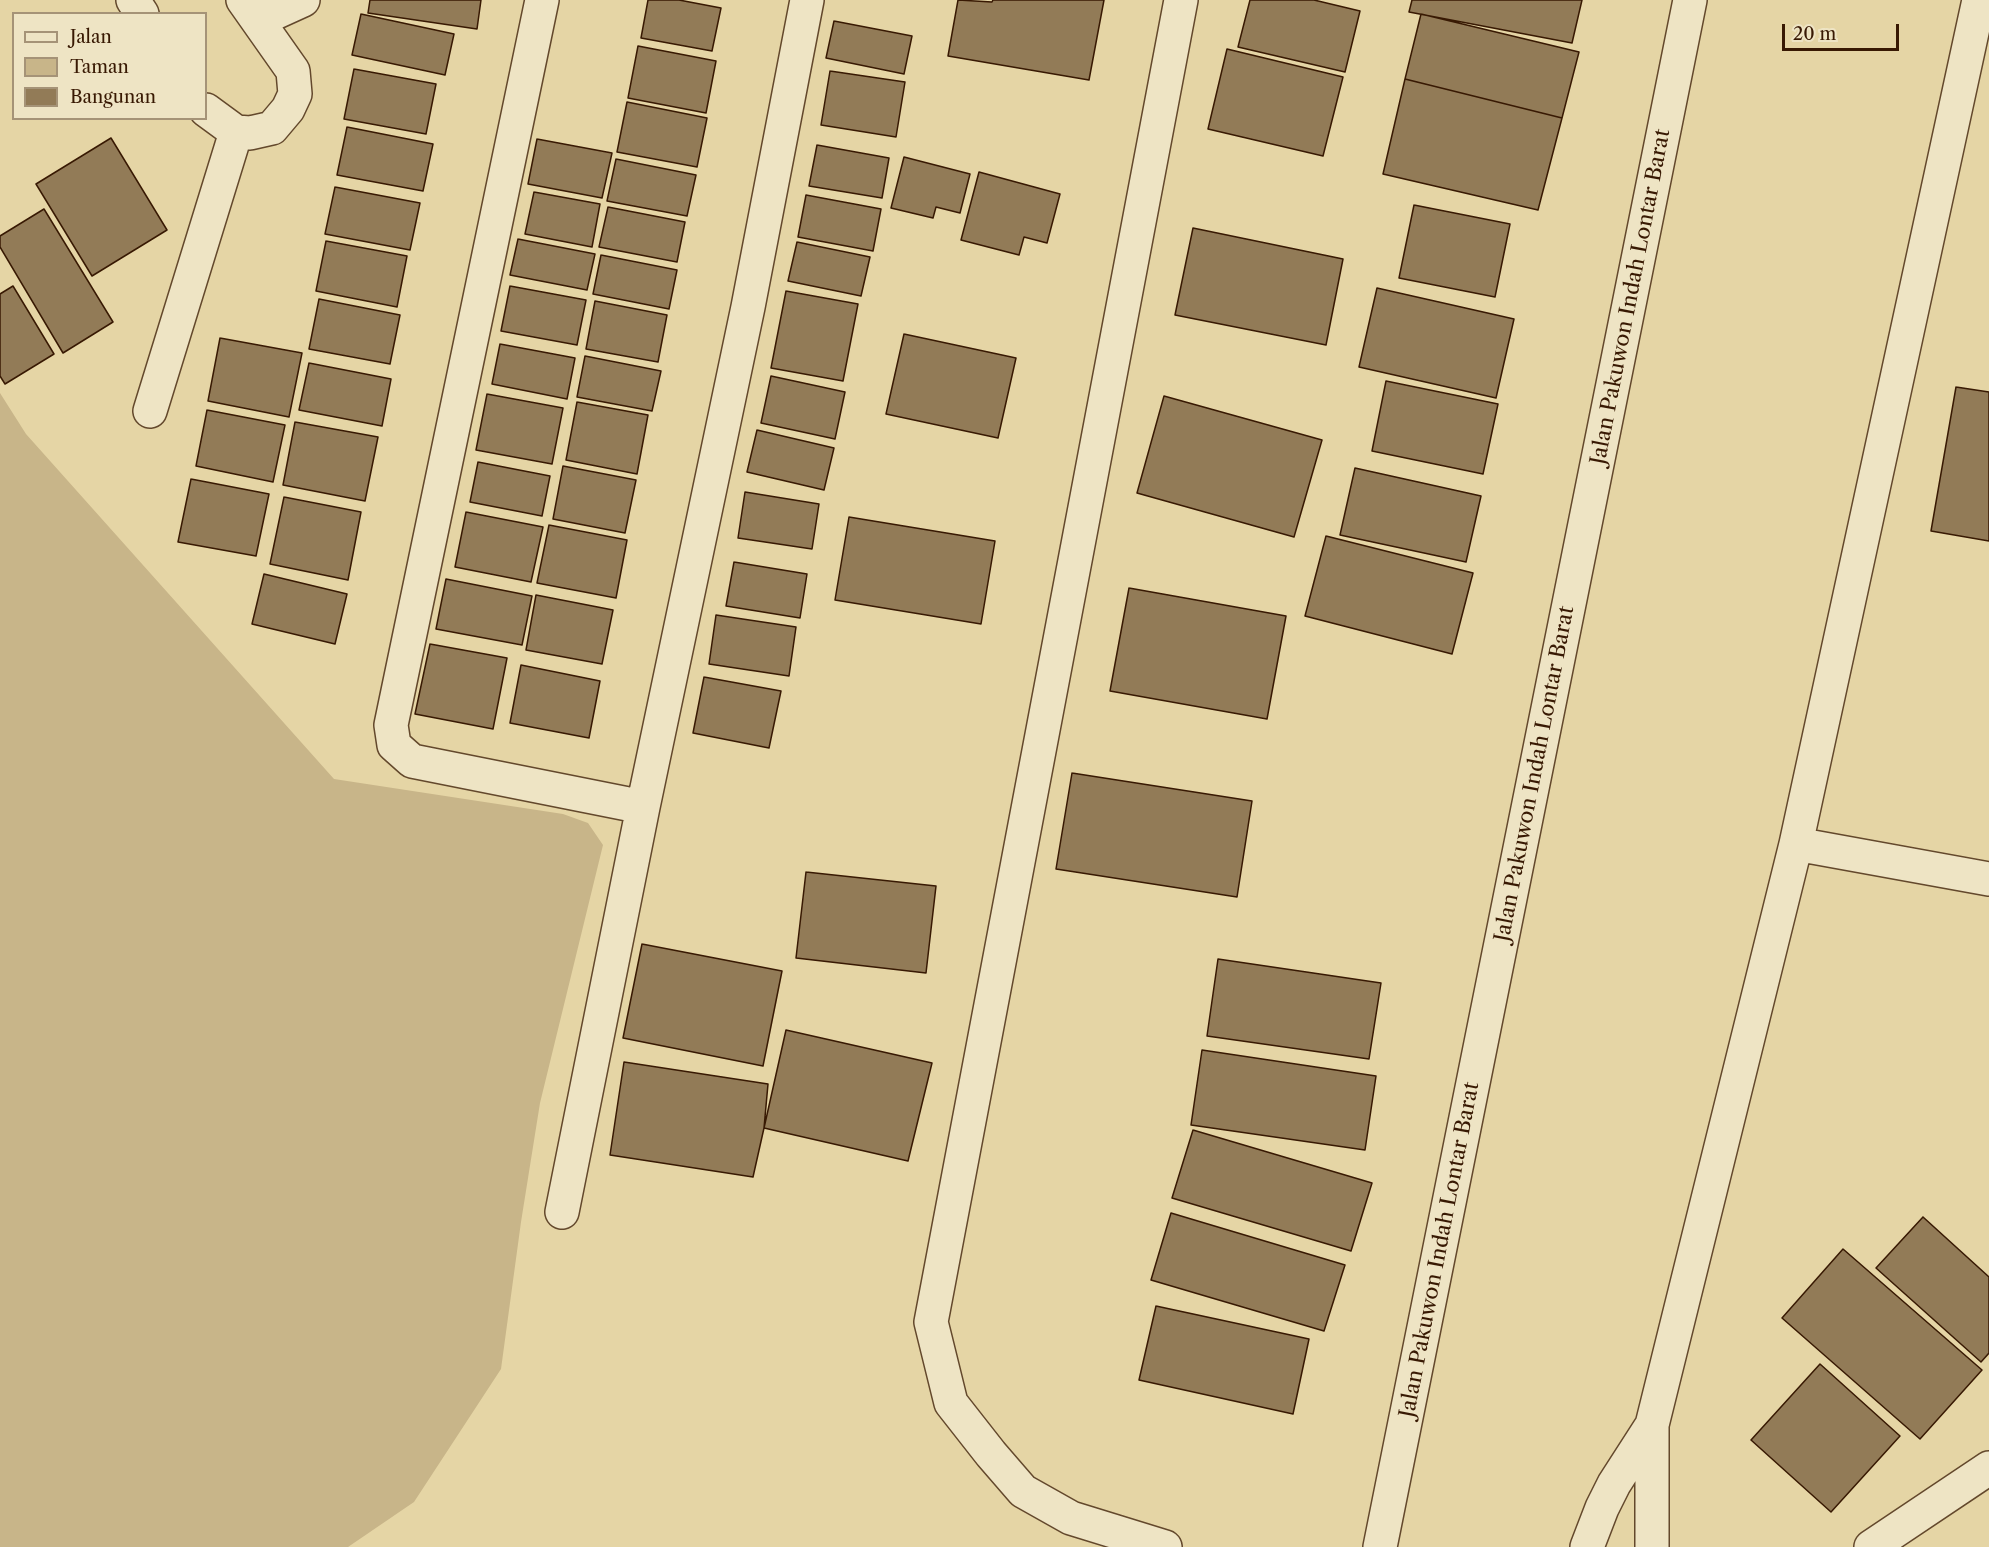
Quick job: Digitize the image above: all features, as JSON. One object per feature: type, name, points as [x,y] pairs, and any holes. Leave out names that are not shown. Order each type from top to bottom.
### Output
[{"type":"street","points":[[207,111],[236,132],[250,133],[273,128],[288,109],[295,94],[293,71],[251,10],[303,0]]},
{"type":"street","points":[[542,0],[391,725],[394,745],[412,761],[643,807]]},
{"type":"street","points":[[562,1212],[643,807],[748,307],[807,0]]},
{"type":"street","points":[[1166,1547],[1071,1518],[1023,1491],[951,1402],[931,1322],[1180,0]]},
{"type":"street","name":"Jalan Pakuwon Indah Lontar Barat","points":[[1380,1547],[1690,0]]},
{"type":"street","points":[[1652,1547],[1652,1425],[1796,844],[1979,0]]},
{"type":"street","points":[[150,411],[236,132]]},
{"type":"street","points":[[1796,844],[1989,879]]},
{"type":"street","points":[[1587,1547],[1610,1492],[1652,1425]]},
{"type":"street","points":[[1871,1547],[1989,1468]]},
{"type":"green space","points":[[0,393],[26,434],[334,779],[563,814],[588,823],[603,845],[540,1103],[501,1369],[414,1502],[348,1547],[0,1547]]},
{"type":"building","points":[[370,0],[481,0],[477,29],[368,13]]},
{"type":"building","points":[[648,0],[679,0],[721,8],[712,51],[641,38]]},
{"type":"building","points":[[958,0],[992,2],[993,0],[1104,0],[1089,80],[948,56]]},
{"type":"building","points":[[1250,0],[1314,0],[1360,11],[1345,72],[1238,47]]},
{"type":"building","points":[[1412,0],[1582,0],[1572,43],[1409,12]]},
{"type":"building","points":[[361,14],[454,34],[445,75],[352,55]]},
{"type":"building","points":[[1421,14],[1579,52],[1562,118],[1405,79]]},
{"type":"building","points":[[834,21],[912,36],[904,74],[826,58]]},
{"type":"building","points":[[638,46],[716,61],[706,113],[628,98]]},
{"type":"building","points":[[1227,49],[1343,77],[1323,156],[1208,129]]},
{"type":"building","points":[[354,69],[436,84],[426,134],[344,119]]},
{"type":"building","points":[[830,71],[905,82],[896,137],[821,125]]},
{"type":"building","points":[[1405,79],[1562,118],[1538,210],[1383,174]]},
{"type":"building","points":[[627,102],[707,118],[697,167],[617,152]]},
{"type":"building","points":[[347,127],[433,144],[423,191],[337,175]]},
{"type":"building","points":[[111,138],[167,230],[92,276],[36,184]]},
{"type":"building","points":[[537,139],[612,153],[602,198],[528,184]]},
{"type":"building","points":[[817,145],[889,158],[882,198],[809,186]]},
{"type":"building","points":[[904,157],[970,174],[960,213],[936,207],[933,218],[891,208]]},
{"type":"building","points":[[616,159],[696,175],[687,216],[607,201]]},
{"type":"building","points":[[979,172],[1060,194],[1047,243],[1024,237],[1019,255],[961,240]]},
{"type":"building","points":[[335,187],[420,203],[410,250],[325,234]]},
{"type":"building","points":[[534,192],[600,204],[592,247],[525,234]]},
{"type":"building","points":[[806,195],[881,209],[873,251],[798,237]]},
{"type":"building","points":[[1414,205],[1510,224],[1495,297],[1399,278]]},
{"type":"building","points":[[608,207],[685,222],[677,262],[599,247]]},
{"type":"building","points":[[44,209],[113,322],[63,353],[0,247],[0,236]]},
{"type":"building","points":[[1193,228],[1343,259],[1326,345],[1175,315]]},
{"type":"building","points":[[518,239],[595,254],[587,290],[510,275]]},
{"type":"building","points":[[326,241],[407,256],[397,307],[316,291]]},
{"type":"building","points":[[797,242],[870,257],[861,296],[788,281]]},
{"type":"building","points":[[601,255],[677,270],[669,309],[593,294]]},
{"type":"building","points":[[13,286],[54,354],[5,384],[0,376],[0,294]]},
{"type":"building","points":[[510,286],[586,300],[577,345],[501,331]]},
{"type":"building","points":[[1377,288],[1514,319],[1496,398],[1359,367]]},
{"type":"building","points":[[786,291],[858,304],[843,381],[771,368]]},
{"type":"building","points":[[319,299],[400,315],[390,364],[309,349]]},
{"type":"building","points":[[595,301],[667,315],[658,362],[586,349]]},
{"type":"building","points":[[904,334],[1016,358],[998,438],[886,414]]},
{"type":"building","points":[[220,338],[302,353],[289,417],[208,401]]},
{"type":"building","points":[[500,344],[575,358],[567,399],[492,384]]},
{"type":"building","points":[[585,356],[661,371],[652,411],[577,397]]},
{"type":"building","points":[[309,363],[391,379],[382,426],[299,410]]},
{"type":"building","points":[[771,376],[845,392],[835,439],[761,423]]},
{"type":"building","points":[[1386,381],[1498,404],[1483,474],[1372,451]]},
{"type":"building","points":[[1956,387],[1989,392],[1989,541],[1931,531]]},
{"type":"building","points":[[487,394],[563,408],[552,464],[476,450]]},
{"type":"building","points":[[1164,396],[1322,440],[1294,537],[1137,493]]},
{"type":"building","points":[[577,402],[648,415],[637,474],[566,460]]},
{"type":"building","points":[[207,410],[285,425],[273,482],[196,466]]},
{"type":"building","points":[[295,422],[378,437],[365,501],[283,485]]},
{"type":"building","points":[[757,430],[834,448],[824,490],[747,472]]},
{"type":"building","points":[[478,462],[550,476],[542,516],[470,502]]},
{"type":"building","points":[[563,466],[636,480],[625,533],[553,519]]},
{"type":"building","points":[[1355,468],[1481,496],[1466,562],[1340,535]]},
{"type":"building","points":[[191,479],[269,494],[256,556],[178,542]]},
{"type":"building","points":[[745,492],[819,504],[812,549],[738,538]]},
{"type":"building","points":[[284,497],[361,512],[348,580],[270,564]]},
{"type":"building","points":[[466,512],[543,527],[531,582],[455,567]]},
{"type":"building","points":[[849,517],[995,541],[981,624],[835,600]]},
{"type":"building","points":[[549,525],[627,540],[616,598],[537,583]]},
{"type":"building","points":[[1326,536],[1473,573],[1452,654],[1305,616]]},
{"type":"building","points":[[734,562],[807,574],[800,618],[726,606]]},
{"type":"building","points":[[264,574],[347,594],[335,644],[252,624]]},
{"type":"building","points":[[446,579],[532,596],[522,645],[436,629]]},
{"type":"building","points":[[1129,588],[1286,616],[1267,719],[1110,691]]},
{"type":"building","points":[[536,595],[613,610],[602,664],[526,650]]},
{"type":"building","points":[[716,615],[796,627],[789,676],[709,664]]},
{"type":"building","points":[[430,644],[507,658],[493,729],[415,714]]},
{"type":"building","points":[[521,665],[600,681],[589,738],[510,723]]},
{"type":"building","points":[[704,677],[781,691],[769,748],[693,733]]},
{"type":"building","points":[[1072,773],[1252,801],[1237,897],[1056,869]]},
{"type":"building","points":[[806,872],[936,886],[926,973],[796,958]]},
{"type":"building","points":[[642,944],[782,971],[763,1066],[623,1038]]},
{"type":"building","points":[[1218,959],[1381,983],[1369,1059],[1207,1036]]},
{"type":"building","points":[[786,1030],[932,1063],[908,1161],[764,1128]]},
{"type":"building","points":[[1202,1050],[1376,1076],[1365,1150],[1191,1125]]},
{"type":"building","points":[[624,1062],[768,1084],[764,1128],[753,1177],[610,1155]]},
{"type":"building","points":[[1193,1130],[1372,1183],[1351,1251],[1172,1198]]},
{"type":"building","points":[[1171,1213],[1345,1265],[1324,1331],[1151,1280]]},
{"type":"building","points":[[1923,1217],[1989,1277],[1989,1353],[1981,1362],[1876,1268]]},
{"type":"building","points":[[1843,1249],[1982,1370],[1920,1439],[1782,1318]]},
{"type":"building","points":[[1156,1306],[1309,1339],[1293,1414],[1139,1380]]},
{"type":"building","points":[[1820,1364],[1900,1436],[1831,1512],[1751,1440]]}]
